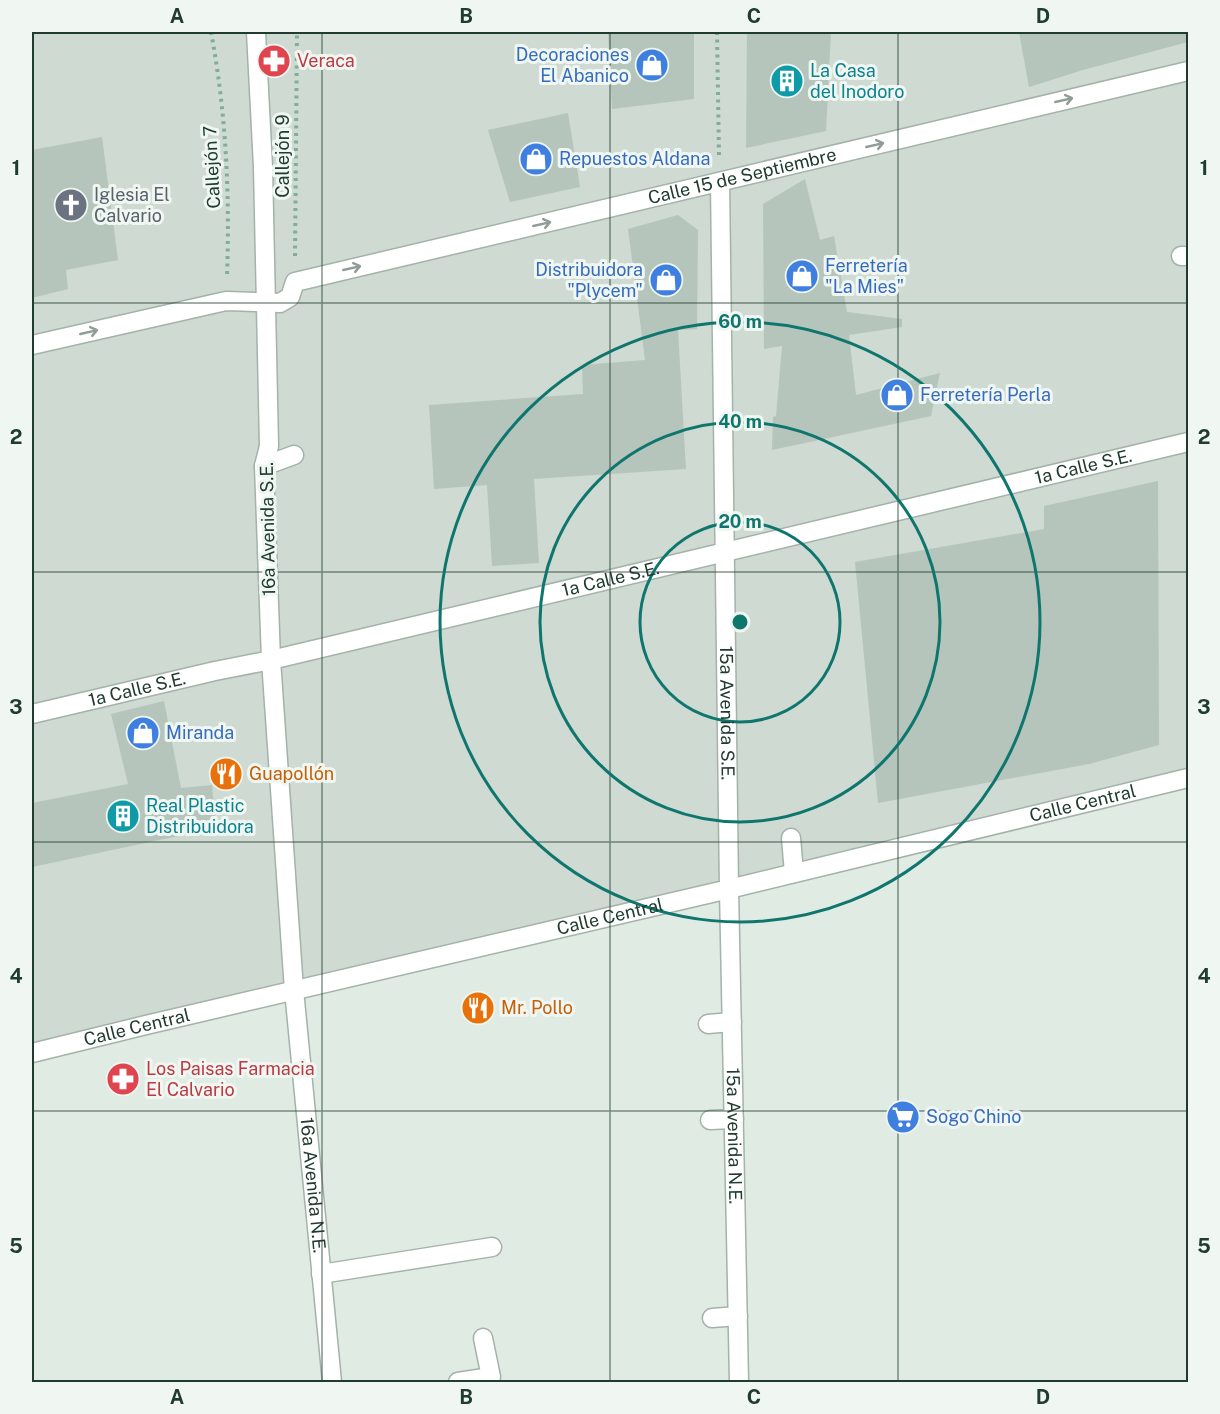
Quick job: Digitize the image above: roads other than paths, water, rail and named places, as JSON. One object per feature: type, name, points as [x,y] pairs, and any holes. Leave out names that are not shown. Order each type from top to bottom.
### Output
[{"type":"street","name":"16a Avenida S.E.","points":[[256,32],[263,168],[269,446],[264,466],[271,660],[294,990]]},
{"type":"street","name":"Calle 15 de Septiembre","points":[[266,303],[280,303],[290,297],[295,282],[1188,71]]},
{"type":"street","name":"15a Avenida S.E.","points":[[720,182],[729,889]]},
{"type":"street","points":[[32,345],[226,301],[266,303]]},
{"type":"street","name":"1a Calle S.E.","points":[[32,714],[271,660],[1188,442]]},
{"type":"street","points":[[264,466],[294,455],[269,446]]},
{"type":"street","name":"Calle Central","points":[[32,1053],[1188,778]]},
{"type":"street","points":[[791,838],[794,873]]},
{"type":"street","name":"15a Avenida N.E.","points":[[729,889],[739,1383]]},
{"type":"street","name":"16a Avenida N.E.","points":[[294,990],[332,1383]]},
{"type":"street","points":[[708,1024],[732,1022]]},
{"type":"street","points":[[710,1120],[734,1119]]},
{"type":"street","points":[[321,1274],[492,1247]]},
{"type":"street","points":[[712,1318],[738,1316]]},
{"type":"street","points":[[458,1383],[491,1377],[483,1338]]},
{"type":"place","name":"Veraca","points":[[274,61]]},
{"type":"place","name":"Decoraciones El Abanico","points":[[652,65]]},
{"type":"place","name":"La Casa del Inodoro","points":[[787,81]]},
{"type":"place","name":"Repuestos Aldana","points":[[536,159]]},
{"type":"place","name":"Iglesia El Calvario","points":[[71,205]]},
{"type":"place","name":"Ferretería \"La Mies\"","points":[[802,276]]},
{"type":"place","name":"Distribuidora \"Plycem\"","points":[[666,280]]},
{"type":"place","name":"Ferretería Perla","points":[[897,395]]},
{"type":"place","name":"Miranda","points":[[143,733]]},
{"type":"place","name":"Guapollón","points":[[226,774]]},
{"type":"place","name":"Real Plastic Distribuidora","points":[[123,816]]},
{"type":"place","name":"Mr. Pollo","points":[[478,1008]]},
{"type":"place","name":"Los Paisas Farmacia El Calvario","points":[[123,1079]]},
{"type":"place","name":"Sogo Chino","points":[[903,1117]]}]
